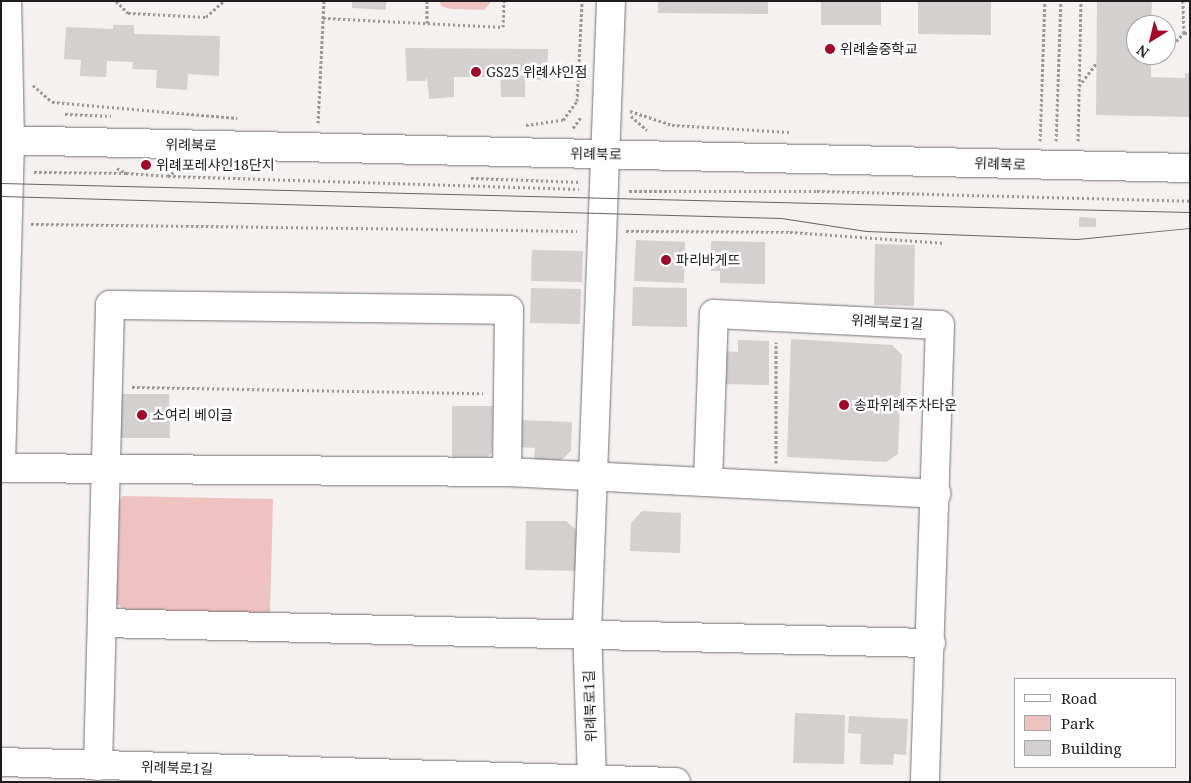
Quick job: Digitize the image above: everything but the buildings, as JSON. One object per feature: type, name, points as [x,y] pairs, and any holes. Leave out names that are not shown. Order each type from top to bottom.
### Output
[{"type":"street","points":[[8,1],[5,140],[8,223],[1,467],[107,471],[507,472],[936,494]]},
{"type":"street","name":"위례북로1길","points":[[592,779],[588,632],[611,1]]},
{"type":"street","name":"위례북로","points":[[5,140],[1190,168]]},
{"type":"street","points":[[98,766],[104,623],[110,305],[509,310],[507,472]]},
{"type":"street","name":"위례북로1길","points":[[708,482],[714,314],[940,325],[926,782]]},
{"type":"street","points":[[104,623],[588,632],[931,643]]},
{"type":"street","name":"위례북로1길","points":[[1,762],[676,782]]},
{"type":"path","points":[[116,1],[128,13],[206,18],[224,1]]},
{"type":"path","points":[[309,123],[318,124],[324,1]]},
{"type":"path","points":[[427,1],[427,23]]},
{"type":"path","points":[[323,18],[503,27],[504,1]]},
{"type":"path","points":[[562,120],[577,101],[582,1]]},
{"type":"path","points":[[1040,144],[1045,1]]},
{"type":"path","points":[[1056,145],[1061,1]]},
{"type":"path","points":[[1078,146],[1081,1]]},
{"type":"path","points":[[1176,41],[1184,33],[1183,1]]},
{"type":"path","points":[[1184,33],[1190,33]]},
{"type":"path","points":[[1079,86],[1096,62]]},
{"type":"path","points":[[31,82],[52,102],[243,119]]},
{"type":"path","points":[[30,172],[126,174]]},
{"type":"path","points":[[167,176],[587,190]]},
{"type":"path","points":[[629,191],[817,191],[1190,201]]},
{"type":"path","points":[[8,223],[790,232],[945,243]]},
{"type":"path","points":[[776,317],[776,486]]},
{"type":"path","points":[[109,386],[508,393]]},
{"type":"green space","points":[[440,1],[492,1],[484,10],[451,9],[441,6]]},
{"type":"green space","points":[[123,496],[273,499],[270,614],[127,611],[111,600],[113,509]]},
{"type":"tram line","points":[[1,183],[1190,212]]},
{"type":"tram line","points":[[1,196],[781,218],[866,231],[1077,239],[1190,228]]},
{"type":"place","name":"위례솔중학교","points":[[830,49]]},
{"type":"place","name":"GS25 위례샤인점","points":[[476,72]]},
{"type":"place","name":"위례포레샤인18단지","points":[[146,165]]},
{"type":"place","name":"파리바게뜨","points":[[666,260]]},
{"type":"place","name":"송파위례주차타운","points":[[844,405]]},
{"type":"place","name":"소여리 베이글","points":[[142,415]]}]
